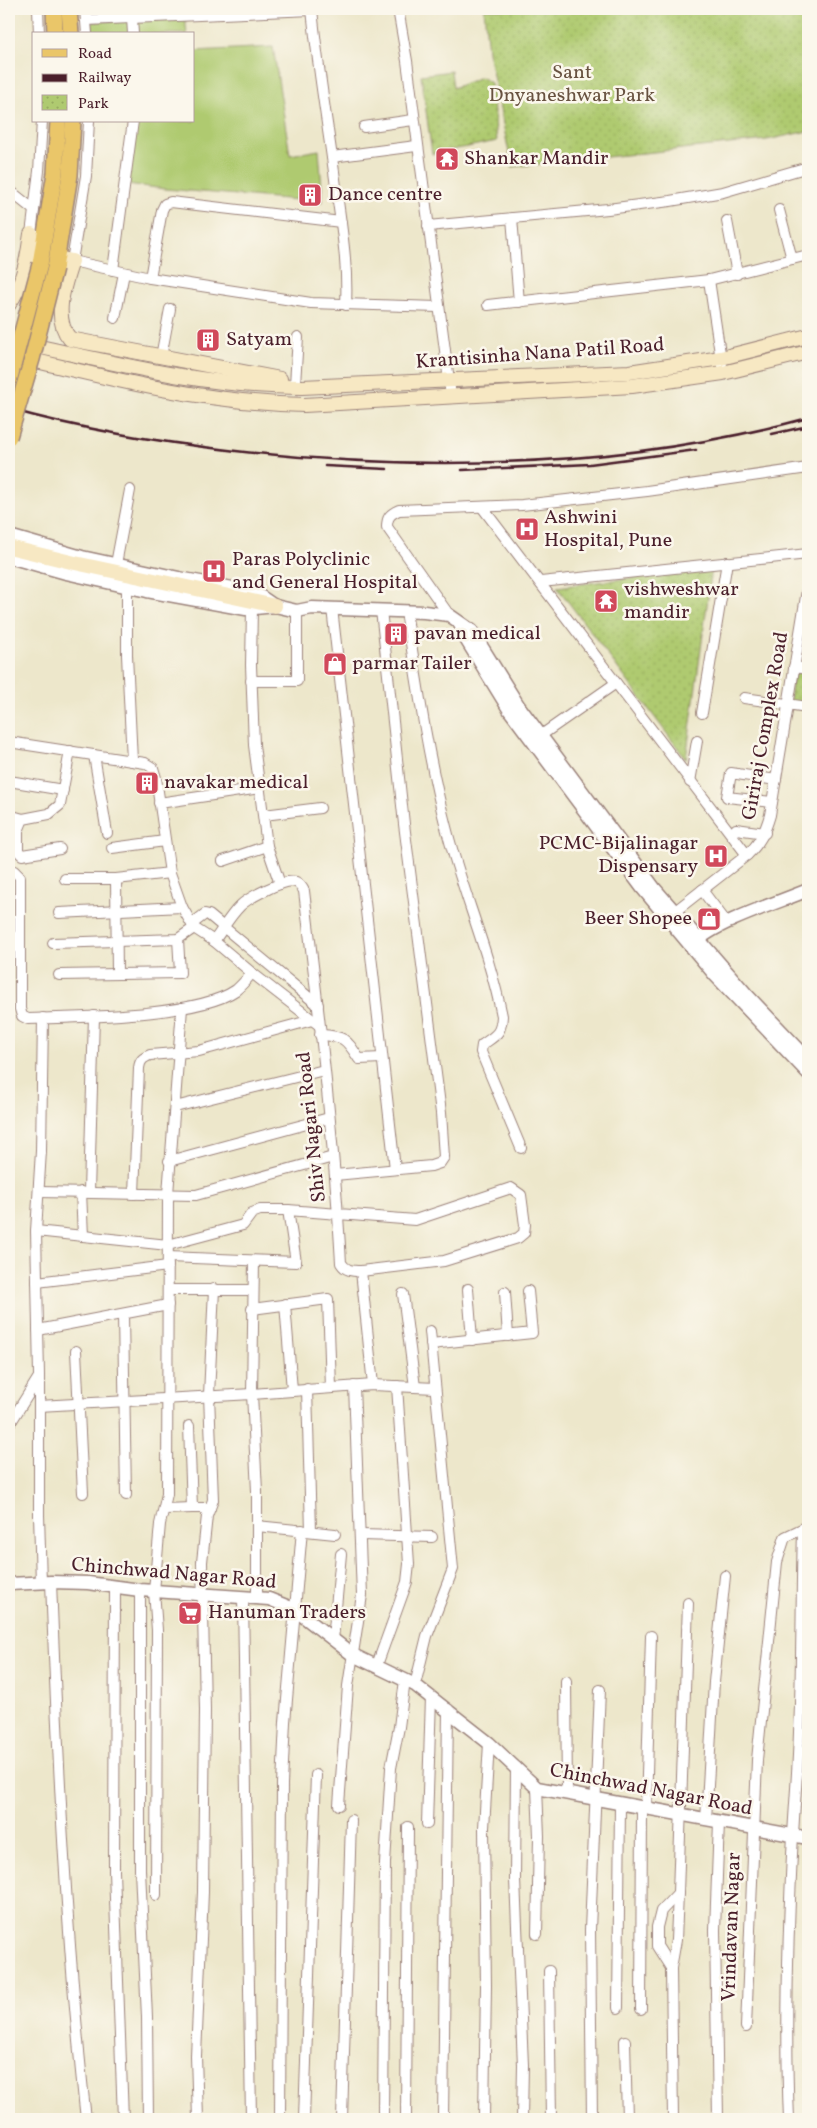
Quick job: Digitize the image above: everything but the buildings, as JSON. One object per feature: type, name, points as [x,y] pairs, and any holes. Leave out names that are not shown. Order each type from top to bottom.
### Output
[{"type":"main road","points":[[54,9],[56,32]]},
{"type":"main road","points":[[69,9],[71,32]]},
{"type":"main road","points":[[9,304],[15,295],[27,260],[38,236],[55,173],[58,122]]},
{"type":"main road","points":[[73,122],[60,311],[63,328],[70,339],[161,358],[283,379],[298,386]]},
{"type":"main road","points":[[9,381],[40,264],[38,236]]},
{"type":"main road","points":[[9,437],[62,262]]},
{"type":"main road","name":"Krantisinha Nana Patil Road","points":[[9,340],[180,376],[277,387],[629,372],[721,358],[808,336]]},
{"type":"main road","name":"Krantisinha Nana Patil Road","points":[[9,354],[133,384],[179,393],[304,405],[632,386],[723,373],[808,352]]},
{"type":"main road","points":[[277,387],[278,404]]},
{"type":"main road","points":[[9,546],[75,563],[276,606]]},
{"type":"street","points":[[38,9],[39,32]]},
{"type":"street","points":[[85,9],[87,32]]},
{"type":"street","points":[[86,20],[312,9],[319,78],[341,222],[347,280],[346,304]]},
{"type":"street","points":[[398,9],[450,396]]},
{"type":"street","points":[[132,18],[133,32]]},
{"type":"street","points":[[364,127],[413,120]]},
{"type":"street","points":[[38,236],[34,210],[42,122]]},
{"type":"street","points":[[89,122],[86,176],[62,262],[310,303],[438,307]]},
{"type":"street","points":[[113,270],[133,122]]},
{"type":"street","points":[[332,157],[416,146]]},
{"type":"street","points":[[428,226],[608,209],[723,192],[808,167]]},
{"type":"street","points":[[9,190],[34,210]]},
{"type":"street","points":[[150,278],[162,210],[165,204],[172,202],[341,222]]},
{"type":"street","points":[[780,210],[792,259]]},
{"type":"street","points":[[512,218],[519,302]]},
{"type":"street","points":[[727,221],[737,274]]},
{"type":"street","points":[[488,305],[709,280],[808,255]]},
{"type":"street","points":[[115,318],[124,273]]},
{"type":"street","points":[[709,280],[723,373]]},
{"type":"street","points":[[161,358],[170,309]]},
{"type":"street","points":[[298,337],[298,386]]},
{"type":"street","points":[[671,915],[655,889],[518,705],[472,631],[460,624],[450,614],[387,527],[387,520],[391,514],[399,510],[482,507],[647,491],[808,468]]},
{"type":"street","points":[[116,564],[130,490]]},
{"type":"street","points":[[482,507],[541,582],[690,782],[747,855]]},
{"type":"street","points":[[9,536],[82,557],[254,592],[276,606]]},
{"type":"street","points":[[541,582],[808,554]]},
{"type":"street","points":[[9,557],[127,587],[246,609],[276,606],[297,611],[312,608],[332,608],[450,614]]},
{"type":"street","points":[[702,713],[726,562]]},
{"type":"street","name":"Giriraj Complex Road","points":[[671,915],[747,855],[758,845],[764,833],[776,780],[808,584]]},
{"type":"street","points":[[127,587],[127,655],[132,761]]},
{"type":"street","points":[[214,941],[228,919],[242,904],[257,894],[280,884],[267,846],[254,745],[251,682],[252,608]]},
{"type":"street","points":[[332,608],[395,1168]]},
{"type":"street","points":[[335,1175],[431,1166],[440,1163],[444,1157],[441,1113],[404,824],[381,610]]},
{"type":"street","points":[[251,682],[297,681],[297,611]]},
{"type":"street","points":[[406,611],[440,805],[460,877],[488,956],[502,1016],[502,1026],[498,1034],[482,1045],[481,1052],[521,1148]]},
{"type":"street","points":[[460,624],[464,636],[510,711],[740,1002],[808,1073]]},
{"type":"street","points":[[794,667],[808,669]]},
{"type":"street","points":[[540,736],[616,683]]},
{"type":"street","points":[[744,698],[808,707]]},
{"type":"street","points":[[690,782],[697,741]]},
{"type":"street","points":[[9,742],[145,763],[153,768],[170,873],[182,907],[193,926],[214,941],[317,1027],[346,1040],[359,1059],[382,1058]]},
{"type":"street","points":[[9,815],[22,819],[49,814],[55,811],[60,805],[70,751]]},
{"type":"street","points":[[94,755],[107,833]]},
{"type":"street","points":[[772,802],[727,797],[731,773],[776,780]]},
{"type":"street","points":[[9,781],[63,790]]},
{"type":"street","points":[[160,803],[260,788]]},
{"type":"street","points":[[264,815],[320,808]]},
{"type":"street","points":[[22,819],[18,831],[18,851],[22,855],[60,849]]},
{"type":"street","points":[[736,829],[764,833]]},
{"type":"street","points":[[112,848],[165,841]]},
{"type":"street","points":[[223,861],[267,846]]},
{"type":"street","points":[[9,872],[14,871],[20,876],[20,1009],[22,1016],[28,1019],[94,1016],[182,1008],[219,998],[235,991],[252,973]]},
{"type":"street","points":[[65,879],[116,879],[170,873]]},
{"type":"street","points":[[116,879],[117,974]]},
{"type":"street","name":"Shiv Nagari Road","points":[[280,884],[298,882],[304,891],[318,1005],[317,1027],[324,1070],[335,1175],[341,1263],[348,1270],[361,1271]]},
{"type":"street","points":[[702,890],[727,923]]},
{"type":"street","points":[[695,943],[727,923],[808,890]]},
{"type":"street","points":[[59,912],[182,907]]},
{"type":"street","points":[[53,943],[178,939],[207,914],[318,1005]]},
{"type":"street","points":[[59,975],[180,973],[178,939]]},
{"type":"street","points":[[695,943],[808,1059]]},
{"type":"street","points":[[156,1896],[158,1630],[154,1591],[160,1524],[165,1509],[168,1453],[169,1161],[180,1054],[182,1008]]},
{"type":"street","points":[[83,1236],[94,1016]]},
{"type":"street","points":[[43,1018],[39,1192],[36,1231],[39,1376],[38,1515],[46,1582],[69,1931],[86,2119]]},
{"type":"street","points":[[134,1194],[140,1061],[150,1055],[180,1054],[317,1027]]},
{"type":"street","points":[[175,1107],[324,1070]]},
{"type":"street","points":[[169,1161],[329,1118]]},
{"type":"street","points":[[39,1192],[196,1195],[213,1192],[333,1157]]},
{"type":"street","points":[[36,1231],[168,1245],[242,1225],[252,1213],[260,1210],[288,1210],[415,1220],[504,1189],[510,1188],[521,1195],[525,1225],[524,1234],[518,1238],[444,1262],[361,1271],[373,1385]]},
{"type":"street","points":[[36,1282],[168,1261],[296,1262],[288,1210]]},
{"type":"street","points":[[254,1261],[252,1290],[252,1394],[257,1526],[256,1598]]},
{"type":"street","points":[[468,1289],[472,1340]]},
{"type":"street","points":[[169,1290],[252,1290]]},
{"type":"street","points":[[198,2119],[196,2056],[203,1892],[205,1710],[204,1538],[213,1500],[209,1395],[214,1290]]},
{"type":"street","points":[[431,1344],[532,1334],[528,1291]]},
{"type":"street","points":[[504,1292],[508,1336]]},
{"type":"street","points":[[404,1294],[415,1387]]},
{"type":"street","points":[[252,1309],[328,1299],[331,1388]]},
{"type":"street","points":[[285,1304],[292,1390]]},
{"type":"street","points":[[38,1330],[168,1305]]},
{"type":"street","points":[[122,1315],[126,1495]]},
{"type":"street","points":[[383,2119],[385,1863],[391,1768],[410,1683],[453,1569],[430,1331]]},
{"type":"street","points":[[76,1351],[83,1494]]},
{"type":"street","points":[[9,1424],[39,1376]]},
{"type":"street","points":[[39,1406],[78,1402],[252,1394],[373,1385],[435,1388]]},
{"type":"street","points":[[339,1805],[347,1695],[362,1595],[354,1386]]},
{"type":"street","points":[[377,1665],[407,1582],[408,1536],[397,1386]]},
{"type":"street","points":[[280,2119],[282,1784],[294,1609],[306,1531],[307,1389]]},
{"type":"street","points":[[189,1426],[192,1508]]},
{"type":"street","points":[[165,1509],[210,1508]]},
{"type":"street","points":[[257,1526],[335,1534]]},
{"type":"street","points":[[789,2119],[787,2030],[793,1835],[800,1731],[806,1526]]},
{"type":"street","name":"Vrindavan Nagar","points":[[746,2027],[754,1828],[765,1670],[777,1562],[785,1538],[806,1526]]},
{"type":"street","points":[[361,1535],[432,1537]]},
{"type":"street","points":[[333,1640],[341,1554]]},
{"type":"street","points":[[718,2119],[713,1821],[714,1682],[725,1576]]},
{"type":"street","name":"Chinchwad Nagar Road","points":[[9,1584],[46,1582],[256,1598],[282,1602],[294,1609],[353,1655],[377,1665],[410,1683],[448,1709],[489,1743],[537,1788],[808,1838]]},
{"type":"street","points":[[115,1587],[114,1871],[123,2119]]},
{"type":"street","points":[[140,1590],[141,1882],[147,2017],[148,2119]]},
{"type":"street","points":[[243,1597],[251,2119]]},
{"type":"street","points":[[672,2119],[671,1968],[676,1940],[688,1603]]},
{"type":"street","points":[[641,2009],[644,1809],[651,1636]]},
{"type":"street","points":[[566,1681],[567,1794]]},
{"type":"street","points":[[592,2119],[590,1930],[600,1690]]},
{"type":"street","points":[[426,1824],[431,1697]]},
{"type":"street","points":[[443,2119],[448,1709]]},
{"type":"street","points":[[484,2119],[486,1986],[484,1828],[489,1743]]},
{"type":"street","points":[[516,1767],[515,1898],[523,2065],[522,2119]]},
{"type":"street","points":[[304,2119],[316,1775]]},
{"type":"street","points":[[537,1788],[539,1836],[537,1934]]},
{"type":"street","points":[[618,2008],[620,1804]]},
{"type":"street","points":[[342,2119],[351,1820]]},
{"type":"street","points":[[406,2119],[408,1827]]},
{"type":"street","points":[[141,1882],[156,1882]]},
{"type":"street","points":[[671,1968],[657,1946],[657,1927],[660,1911],[678,1893]]},
{"type":"street","points":[[549,1971],[551,2119]]},
{"type":"street","points":[[625,2041],[626,2119]]},
{"type":"green space","name":"Sant Dnyaneshwar Park","points":[[484,9],[804,9],[808,20],[808,131],[767,140],[512,167],[488,52]]},
{"type":"green space","points":[[185,17],[187,32],[92,32],[92,22]]},
{"type":"green space","points":[[273,47],[290,155],[319,150],[323,202],[165,189],[127,184],[131,122],[195,122],[195,51]]},
{"type":"green space","points":[[451,71],[453,88],[481,77],[491,83],[497,141],[432,154],[421,75]]},
{"type":"green space","points":[[712,568],[686,759],[557,587]]},
{"type":"green space","points":[[794,667],[808,669],[808,710],[789,708]]},
{"type":"railway","points":[[9,409],[65,423],[178,444],[308,458],[452,463],[596,456],[738,435],[808,418]]},
{"type":"railway","points":[[772,434],[808,426]]},
{"type":"railway","points":[[462,470],[590,464],[696,450]]},
{"type":"railway","points":[[325,466],[387,469]]},
{"type":"place","name":"Shankar Mandir","points":[[447,159]]},
{"type":"place","name":"Dance centre","points":[[310,195]]},
{"type":"place","name":"Satyam","points":[[208,340]]},
{"type":"place","name":"Ashwini Hospital, Pune","points":[[527,529]]},
{"type":"place","name":"Paras Polyclinic and General Hospital","points":[[214,571]]},
{"type":"place","name":"vishweshwar mandir","points":[[606,601]]},
{"type":"place","name":"pavan medical","points":[[396,634]]},
{"type":"place","name":"parmar Tailer","points":[[335,664]]},
{"type":"place","name":"navakar medical","points":[[147,783]]},
{"type":"place","name":"PCMC-Bijalinagar Dispensary","points":[[716,856]]},
{"type":"place","name":"Beer Shopee","points":[[709,919]]},
{"type":"place","name":"Hanuman Traders","points":[[190,1613]]}]
